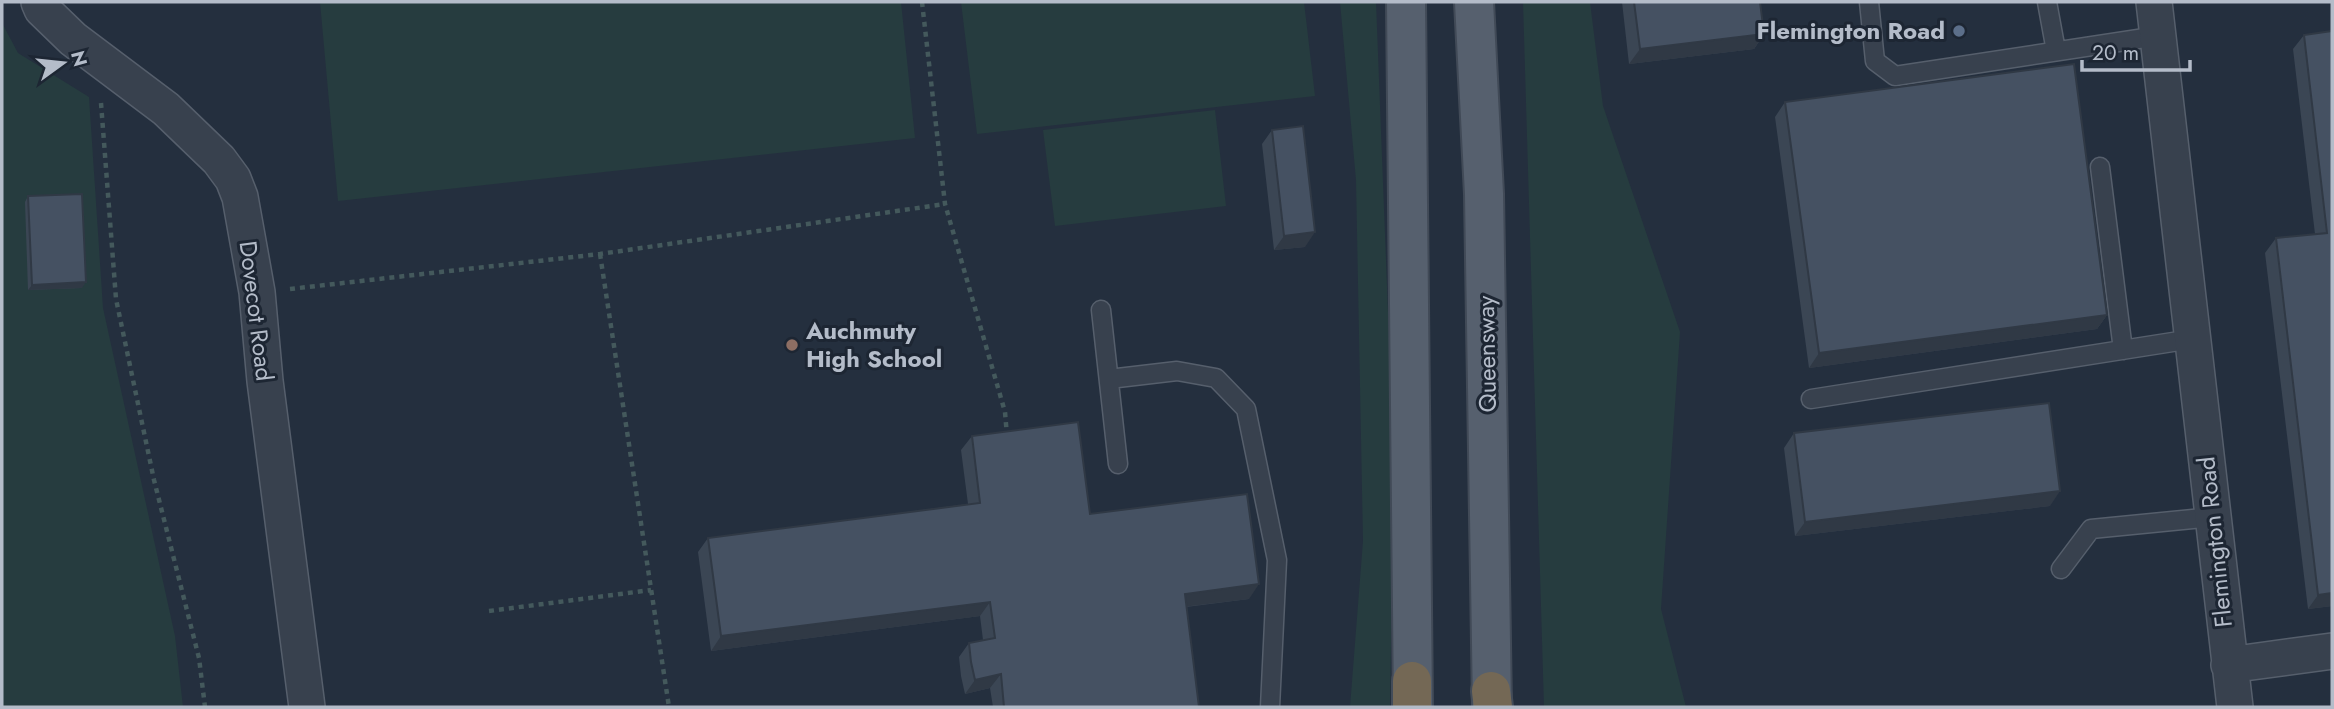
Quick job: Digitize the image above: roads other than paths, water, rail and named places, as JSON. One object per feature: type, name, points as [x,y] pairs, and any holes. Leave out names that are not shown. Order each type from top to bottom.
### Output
[{"type":"main road","points":[[1406,2],[1412,446],[1412,698]]},
{"type":"main road","name":"Queensway","points":[[1474,2],[1484,194],[1492,702]]},
{"type":"street","name":"Dovecot Road","points":[[39,2],[42,9],[74,39],[166,110],[219,160],[233,179],[240,197],[257,292],[265,381],[307,707]]},
{"type":"street","name":"Flemington Road","points":[[2154,2],[2235,707]]},
{"type":"street","points":[[2230,665],[2332,651]]},
{"type":"lane","points":[[1869,2],[1875,61],[1895,75],[2158,36]]},
{"type":"lane","points":[[2047,2],[2056,51]]},
{"type":"lane","points":[[2100,167],[2123,350]]},
{"type":"lane","points":[[1101,310],[1118,464]]},
{"type":"lane","points":[[1811,399],[2192,339]]},
{"type":"lane","points":[[1109,379],[1177,371],[1216,378],[1246,409],[1277,560],[1270,707]]},
{"type":"lane","points":[[2061,569],[2091,529],[2213,517]]},
{"type":"place","name":"Flemington Road","points":[[1959,31]]},
{"type":"place","name":"Auchmuty High School","points":[[792,345]]}]
